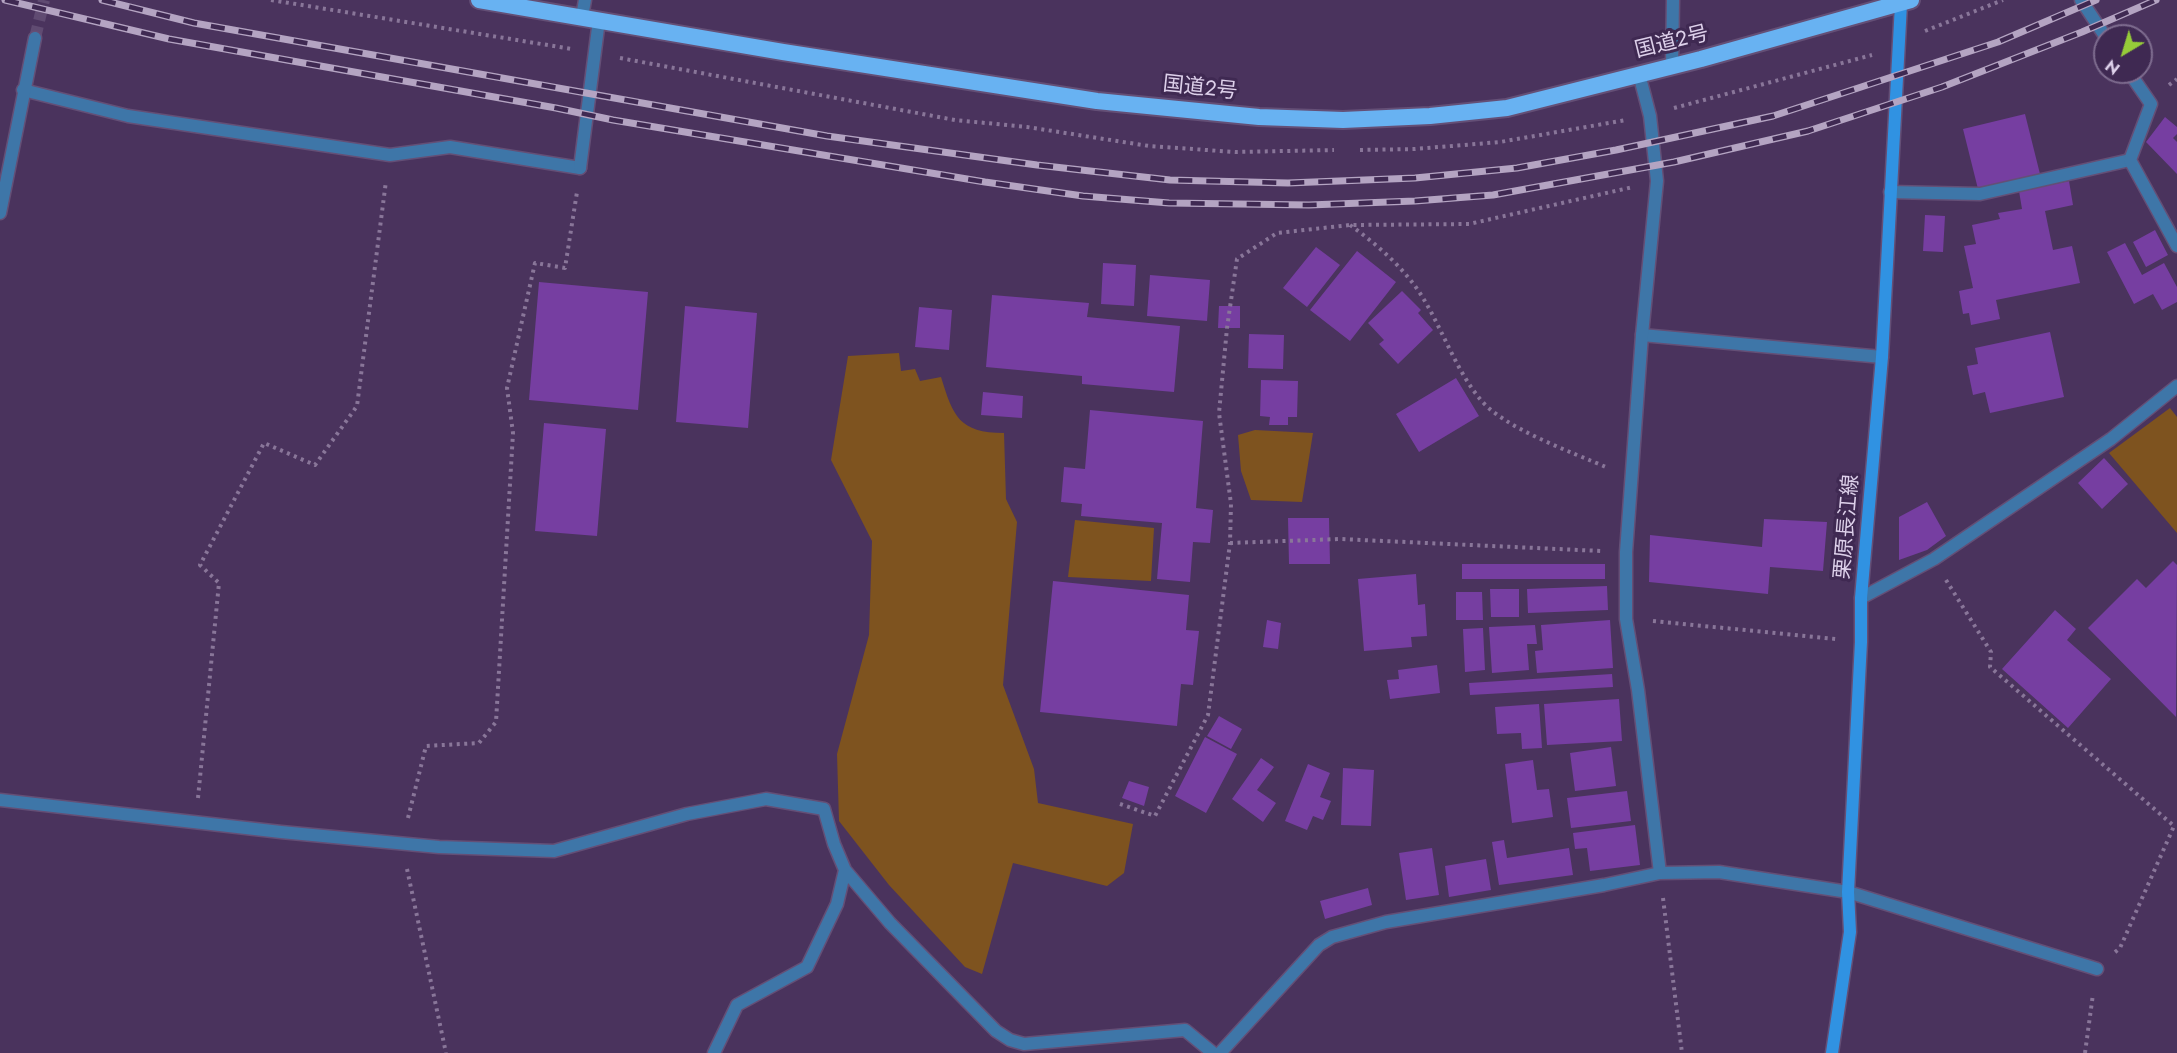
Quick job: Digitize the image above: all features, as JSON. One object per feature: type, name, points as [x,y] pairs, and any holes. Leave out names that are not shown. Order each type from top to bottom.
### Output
[{"type":"highway","name":"国道2号","points":[[478,0],[1097,101],[1259,117],[1343,120],[1430,116],[1507,108],[1906,2]]},
{"type":"main road","name":"栗原長江線","points":[[1832,1053],[1850,932],[1848,892],[1861,642],[1861,598],[1882,357],[1890,192],[1906,2]]},
{"type":"street","points":[[23,90],[128,116],[390,154],[450,147],[580,168],[591,19],[585,0]]},
{"type":"street","points":[[1672,66],[1673,0]]},
{"type":"street","points":[[2080,0],[2097,24]]},
{"type":"street","points":[[0,213],[35,38]]},
{"type":"street","points":[[1639,74],[1650,116],[1657,181],[1631,476],[1626,552],[1626,619],[1638,690],[1660,873]]},
{"type":"street","points":[[2137,84],[2151,104],[2130,160],[2177,246]]},
{"type":"street","points":[[1890,192],[1980,194],[2130,160]]},
{"type":"street","points":[[1642,335],[1882,357]]},
{"type":"street","points":[[1861,598],[1934,560],[2110,439],[2177,386]]},
{"type":"street","points":[[0,800],[281,832],[439,847],[554,851],[687,814],[766,799],[824,809],[834,844],[845,870],[890,923],[996,1031],[1010,1040],[1024,1044],[1185,1030],[1213,1053]]},
{"type":"street","points":[[714,1053],[737,1005],[807,967],[837,904],[845,870]]},
{"type":"street","points":[[1220,1053],[1319,945],[1332,937],[1386,922],[1604,885],[1660,873],[1719,872],[1848,892],[2097,969]]},
{"type":"path","points":[[195,822],[219,583],[200,566],[264,443],[315,465],[357,406],[390,154]]},
{"type":"path","points":[[446,1053],[401,843],[426,746],[479,743],[496,722],[513,433],[507,388],[536,263],[565,268],[580,168]]},
{"type":"path","points":[[1120,804],[1155,816],[1208,715],[1230,543],[1231,504],[1219,412],[1227,328],[1237,259],[1277,233],[1350,225],[1469,224],[1657,181]]},
{"type":"path","points":[[1350,225],[1371,240],[1408,275],[1425,301],[1465,378],[1480,400],[1512,425],[1608,469],[1631,476]]},
{"type":"path","points":[[1230,543],[1340,539],[1626,552]]},
{"type":"path","points":[[1934,560],[1991,652],[1990,667],[2174,826],[2120,948],[2097,969],[2085,1053]]},
{"type":"path","points":[[1626,619],[1861,642]]},
{"type":"path","points":[[1660,873],[1682,1053]]},
{"type":"shaded area","points":[[899,353],[901,371],[915,369],[920,381],[941,377],[954,412],[967,426],[977,430],[1004,433],[1006,499],[1017,522],[1003,685],[1034,769],[1038,803],[1133,824],[1124,873],[1107,886],[1013,863],[982,974],[965,967],[889,885],[839,821],[837,754],[869,635],[872,541],[831,460],[848,356]]},
{"type":"shaded area","points":[[2170,408],[2177,417],[2177,533],[2109,453]]},
{"type":"shaded area","points":[[1255,430],[1313,433],[1302,502],[1251,500],[1241,471],[1238,435]]},
{"type":"shaded area","points":[[1075,520],[1154,528],[1151,581],[1068,577]]},
{"type":"building","points":[[2025,114],[2040,174],[1978,189],[1963,129]]},
{"type":"building","points":[[2165,117],[2177,127],[2177,134],[2173,138],[2177,142],[2177,174],[2146,142]]},
{"type":"building","points":[[2069,181],[2073,205],[2045,211],[2053,250],[2072,246],[2080,283],[1996,300],[2000,319],[1971,325],[1969,313],[1963,314],[1959,291],[1973,288],[1964,246],[1976,244],[1972,225],[2000,219],[1998,213],[2022,209],[2019,191]]},
{"type":"building","points":[[1925,215],[1945,216],[1943,252],[1923,251]]},
{"type":"building","points":[[2155,230],[2168,255],[2146,267],[2133,242]]},
{"type":"building","points":[[2125,243],[2142,275],[2164,263],[2177,287],[2177,302],[2162,310],[2153,294],[2134,304],[2107,252]]},
{"type":"building","points":[[1316,247],[1340,265],[1307,307],[1283,288]]},
{"type":"building","points":[[1357,251],[1396,282],[1350,341],[1310,310]]},
{"type":"building","points":[[1103,263],[1136,265],[1134,306],[1101,304]]},
{"type":"building","points":[[1150,275],[1210,280],[1207,321],[1147,316]]},
{"type":"building","points":[[539,282],[648,292],[638,410],[529,400]]},
{"type":"building","points":[[1402,291],[1421,310],[1418,313],[1433,330],[1398,364],[1379,344],[1384,340],[1368,323]]},
{"type":"building","points":[[992,295],[1089,303],[1087,317],[1180,326],[1174,392],[1082,384],[1082,376],[986,367]]},
{"type":"building","points":[[685,306],[757,313],[748,428],[676,422]]},
{"type":"building","points":[[1219,306],[1240,306],[1240,328],[1218,328]]},
{"type":"building","points":[[919,307],[952,310],[949,350],[915,347]]},
{"type":"building","points":[[2050,332],[2064,397],[1990,413],[1985,392],[1973,395],[1967,366],[1978,364],[1975,348]]},
{"type":"building","points":[[1249,334],[1284,335],[1283,369],[1248,368]]},
{"type":"building","points":[[1456,378],[1479,416],[1419,452],[1396,414]]},
{"type":"building","points":[[1261,380],[1298,381],[1297,417],[1288,417],[1288,425],[1269,425],[1270,417],[1260,416]]},
{"type":"building","points":[[983,392],[1023,396],[1022,418],[981,415]]},
{"type":"building","points":[[1090,410],[1203,421],[1196,508],[1213,510],[1210,543],[1193,542],[1190,582],[1157,579],[1162,523],[1081,516],[1082,504],[1061,502],[1064,467],[1085,469]]},
{"type":"building","points":[[544,423],[606,429],[597,536],[535,531]]},
{"type":"building","points":[[2104,458],[2128,484],[2102,509],[2078,483]]},
{"type":"building","points":[[1927,502],[1946,536],[1927,550],[1899,560],[1899,517]]},
{"type":"building","points":[[1288,518],[1329,518],[1330,564],[1289,564]]},
{"type":"building","points":[[1764,519],[1827,522],[1823,571],[1770,567],[1768,594],[1649,582],[1650,535],[1762,547]]},
{"type":"building","points":[[2173,561],[2177,565],[2176,717],[2088,628],[2137,579],[2146,588]]},
{"type":"building","points":[[1462,564],[1605,564],[1605,579],[1462,579]]},
{"type":"building","points":[[1416,574],[1418,605],[1425,604],[1427,636],[1411,637],[1412,647],[1364,651],[1358,579]]},
{"type":"building","points":[[1053,581],[1189,595],[1186,630],[1199,631],[1193,685],[1181,684],[1177,726],[1040,712]]},
{"type":"building","points":[[1607,586],[1608,610],[1528,613],[1527,589]]},
{"type":"building","points":[[1490,589],[1519,589],[1519,617],[1491,617]]},
{"type":"building","points":[[1456,592],[1482,592],[1483,620],[1456,620]]},
{"type":"building","points":[[2055,610],[2076,629],[2067,640],[2111,679],[2068,728],[2002,669]]},
{"type":"building","points":[[1267,620],[1281,623],[1278,649],[1263,647]]},
{"type":"building","points":[[1610,620],[1613,668],[1537,673],[1535,651],[1543,650],[1541,625]]},
{"type":"building","points":[[1535,625],[1537,644],[1527,644],[1529,670],[1492,673],[1489,627]]},
{"type":"building","points":[[1483,628],[1485,670],[1465,672],[1463,629]]},
{"type":"building","points":[[1437,665],[1440,693],[1390,699],[1387,680],[1399,679],[1398,670]]},
{"type":"building","points":[[1612,674],[1613,687],[1470,695],[1469,683]]},
{"type":"building","points":[[1619,699],[1622,741],[1547,745],[1544,704]]},
{"type":"building","points":[[1539,704],[1542,748],[1522,749],[1521,733],[1497,734],[1495,707]]},
{"type":"building","points":[[1219,716],[1242,729],[1231,749],[1207,736]]},
{"type":"building","points":[[1205,737],[1237,754],[1206,813],[1175,796]]},
{"type":"building","points":[[1611,747],[1616,786],[1575,791],[1570,753]]},
{"type":"building","points":[[1261,758],[1274,767],[1257,790],[1276,803],[1263,822],[1232,799]]},
{"type":"building","points":[[1533,760],[1537,790],[1549,789],[1553,817],[1512,823],[1505,764]]},
{"type":"building","points":[[1308,764],[1330,773],[1320,797],[1331,801],[1323,820],[1313,816],[1307,830],[1285,821]]},
{"type":"building","points":[[1343,768],[1374,770],[1371,826],[1341,825]]},
{"type":"building","points":[[1129,781],[1149,787],[1144,806],[1122,798]]},
{"type":"building","points":[[1627,791],[1631,821],[1571,828],[1567,798]]},
{"type":"building","points":[[1635,825],[1640,865],[1590,871],[1587,848],[1575,849],[1573,833]]},
{"type":"building","points":[[1504,840],[1507,858],[1569,848],[1573,875],[1499,885],[1492,842]]},
{"type":"building","points":[[1432,848],[1439,895],[1406,900],[1399,853]]},
{"type":"building","points":[[1486,859],[1491,890],[1449,897],[1445,866]]},
{"type":"building","points":[[1368,888],[1372,905],[1325,919],[1320,901]]},
{"type":"tunnel","points":[[35,38],[44,0]]},
{"type":"railway","points":[[5,0],[169,39],[613,120],[985,182],[1083,196],[1169,203],[1309,205],[1493,195],[1674,162],[1808,131],[1942,87],[2156,0]]},
{"type":"railway","points":[[102,0],[194,23],[827,136],[1037,165],[1170,180],[1288,183],[1415,178],[1517,168],[1616,150],[1773,116],[1998,42],[2096,0]]}]
